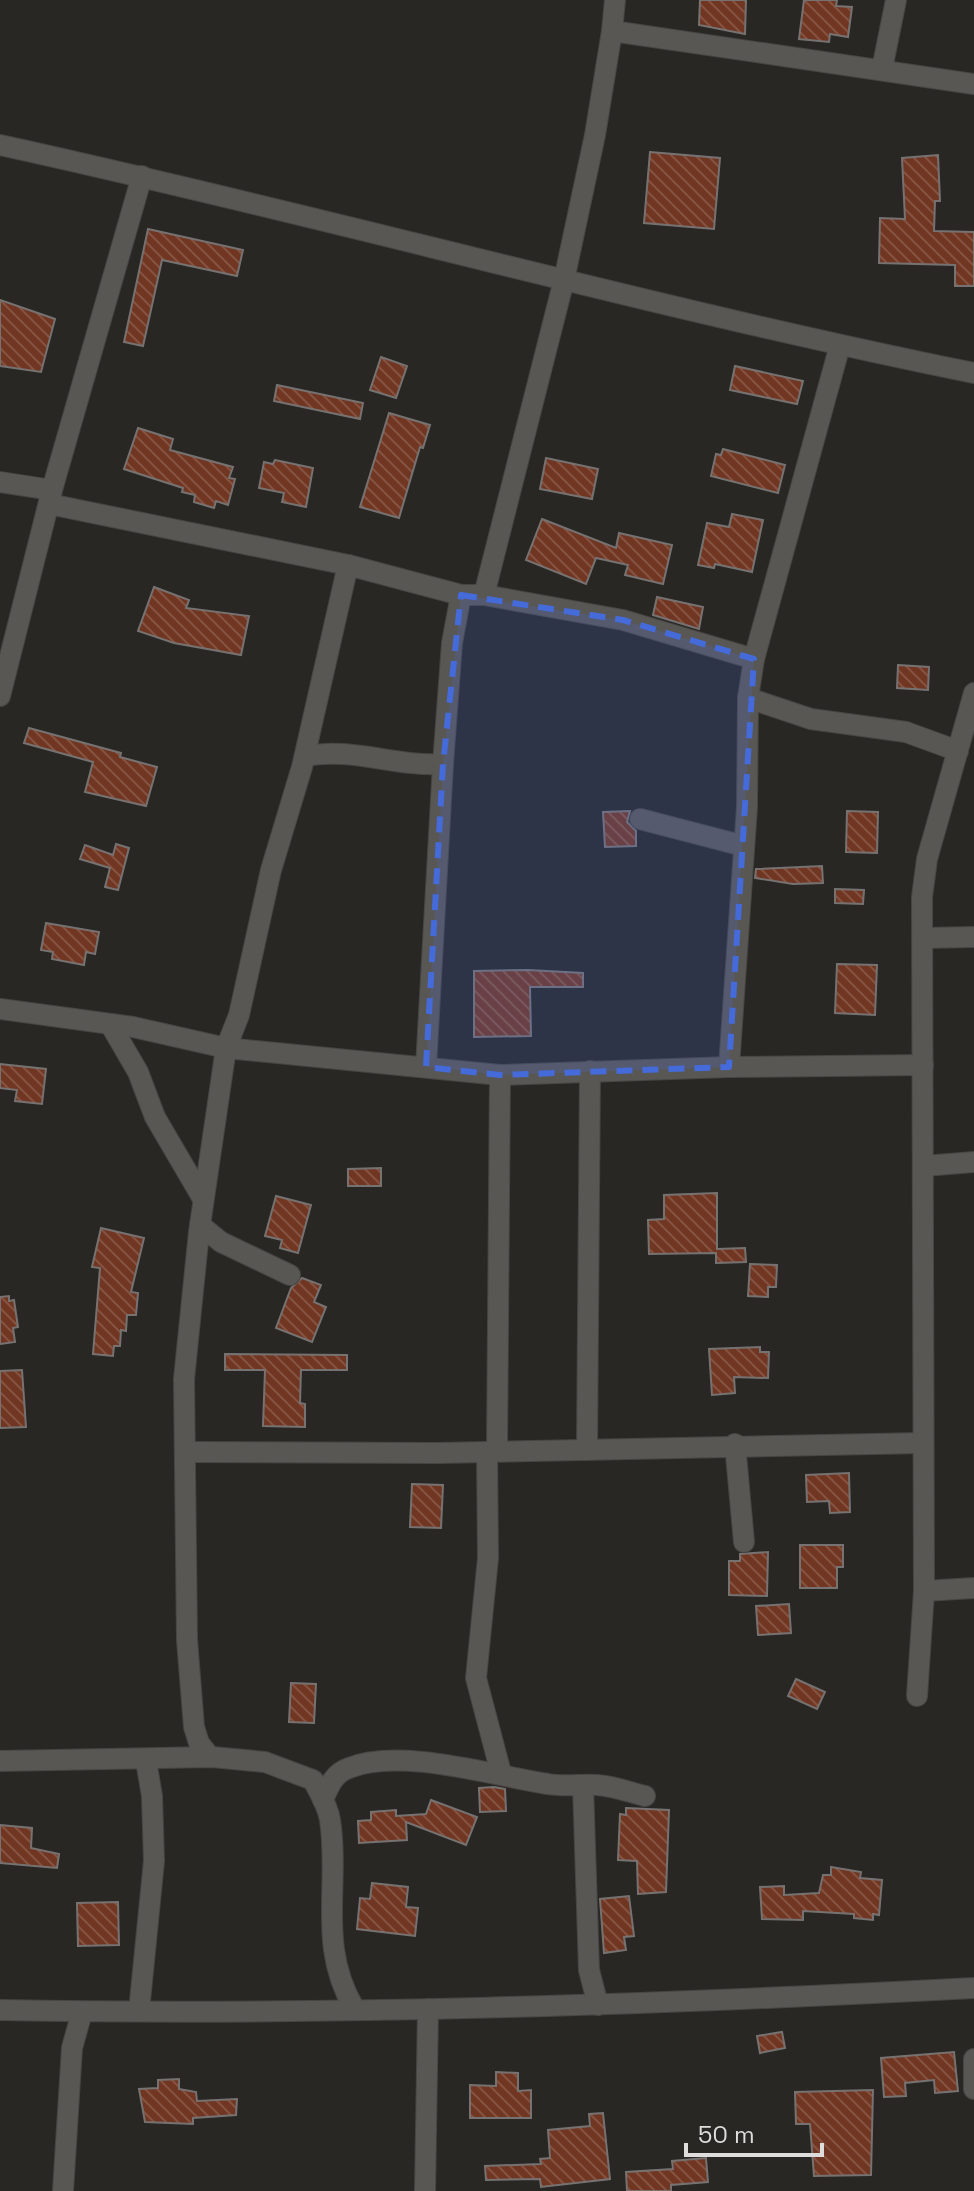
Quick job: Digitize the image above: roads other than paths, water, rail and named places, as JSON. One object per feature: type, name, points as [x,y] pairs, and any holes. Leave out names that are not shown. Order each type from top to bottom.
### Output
[{"type":"street","points":[[484,595],[564,280],[595,135],[615,0]]},
{"type":"street","points":[[882,69],[896,0]]},
{"type":"street","points":[[612,31],[974,84]]},
{"type":"street","points":[[0,145],[142,176],[840,345],[974,373]]},
{"type":"street","points":[[0,696],[50,497],[142,176]]},
{"type":"street","points":[[729,1067],[744,846],[748,698],[754,659],[840,345]]},
{"type":"street","points":[[0,482],[50,497],[348,565],[461,595],[484,595],[623,620],[754,659]]},
{"type":"street","points":[[210,1757],[199,1743],[194,1727],[188,1677],[184,1379],[203,1199],[226,1048],[239,1015],[271,870],[305,756],[348,565]]},
{"type":"street","points":[[426,1067],[443,764],[452,643],[461,595]]},
{"type":"street","points":[[917,1696],[924,1591],[922,897],[927,859],[962,759],[974,693]]},
{"type":"street","points":[[748,698],[811,719],[906,732],[962,759]]},
{"type":"street","points":[[305,756],[338,752],[403,765],[443,764]]},
{"type":"street","points":[[640,819],[744,846]]},
{"type":"street","points":[[923,938],[974,937]]},
{"type":"street","points":[[0,1009],[110,1024],[226,1048],[500,1075],[729,1067],[923,1065]]},
{"type":"street","points":[[110,1024],[138,1072],[155,1117],[203,1199]]},
{"type":"street","points":[[587,1450],[590,1071]]},
{"type":"street","points":[[500,1075],[488,1558],[476,1678],[501,1773]]},
{"type":"street","points":[[924,1166],[974,1162]]},
{"type":"street","points":[[200,1225],[221,1242],[290,1275]]},
{"type":"street","points":[[185,1452],[587,1450],[735,1444],[922,1443]]},
{"type":"street","points":[[735,1444],[744,1542]]},
{"type":"street","points":[[924,1591],[974,1588]]},
{"type":"street","points":[[154,1760],[183,1748],[194,1727]]},
{"type":"street","points":[[0,1761],[210,1757],[265,1762],[313,1780],[330,1818],[333,1960],[340,1984],[354,2008]]},
{"type":"street","points":[[139,2011],[154,1861],[154,1760]]},
{"type":"street","points":[[323,1800],[336,1775],[367,1763],[429,1764],[501,1773],[550,1785],[598,1785],[645,1796]]},
{"type":"street","points":[[583,1785],[589,1970],[598,2005]]},
{"type":"street","points":[[0,2010],[428,2009],[974,1989]]},
{"type":"street","points":[[425,2191],[428,2009]]},
{"type":"street","points":[[63,2191],[72,2048],[82,2012]]},
{"type":"street","points":[[974,2059],[974,2089]]}]
